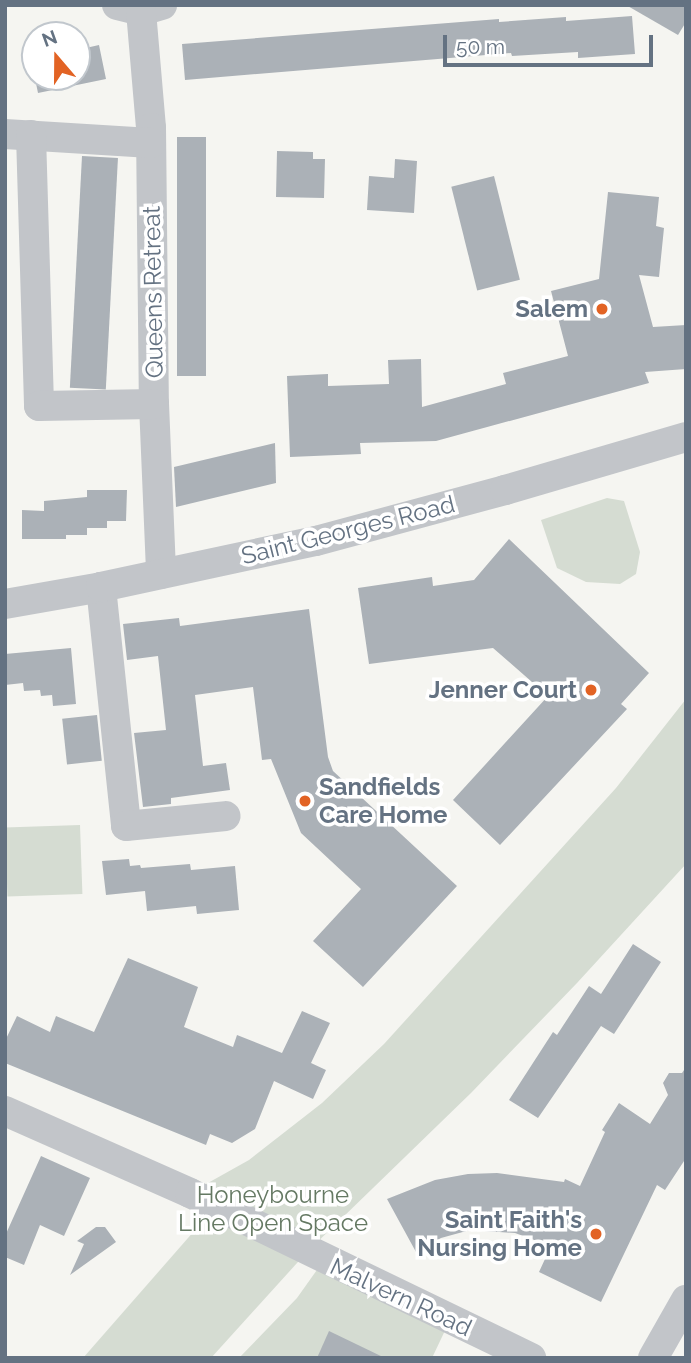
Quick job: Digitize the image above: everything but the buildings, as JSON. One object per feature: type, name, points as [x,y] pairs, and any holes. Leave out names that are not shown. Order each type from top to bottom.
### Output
[{"type":"street","name":"Queens Retreat","points":[[140,7],[151,143],[154,404],[161,574]]},
{"type":"street","points":[[151,143],[18,134],[39,405],[154,404]]},
{"type":"street","name":"Saint Georges Road","points":[[5,604],[101,587],[316,541],[686,437]]},
{"type":"street","points":[[101,587],[126,826],[226,816]]},
{"type":"street","name":"Malvern Road","points":[[5,1111],[225,1210],[531,1358]]},
{"type":"street","points":[[653,1358],[686,1300]]},
{"type":"green space","points":[[607,498],[624,501],[640,552],[636,574],[620,584],[586,582],[557,568],[541,520]]},
{"type":"green space","name":"Honeybourne Line Open Space","points":[[686,699],[686,864],[471,1093],[307,1252],[211,1358],[83,1358],[216,1206],[190,1193],[249,1160],[322,1103],[384,1044],[616,788]]},
{"type":"green space","points":[[80,825],[82,894],[7,897],[5,828]]},
{"type":"green space","points":[[324,1260],[450,1320],[432,1358],[239,1358],[297,1298]]},
{"type":"place","name":"Salem","points":[[602,309]]},
{"type":"place","name":"Jenner Court","points":[[591,690]]},
{"type":"place","name":"Sandfields Care Home","points":[[305,801]]},
{"type":"place","name":"Saint Faith's Nursing Home","points":[[596,1234]]}]
